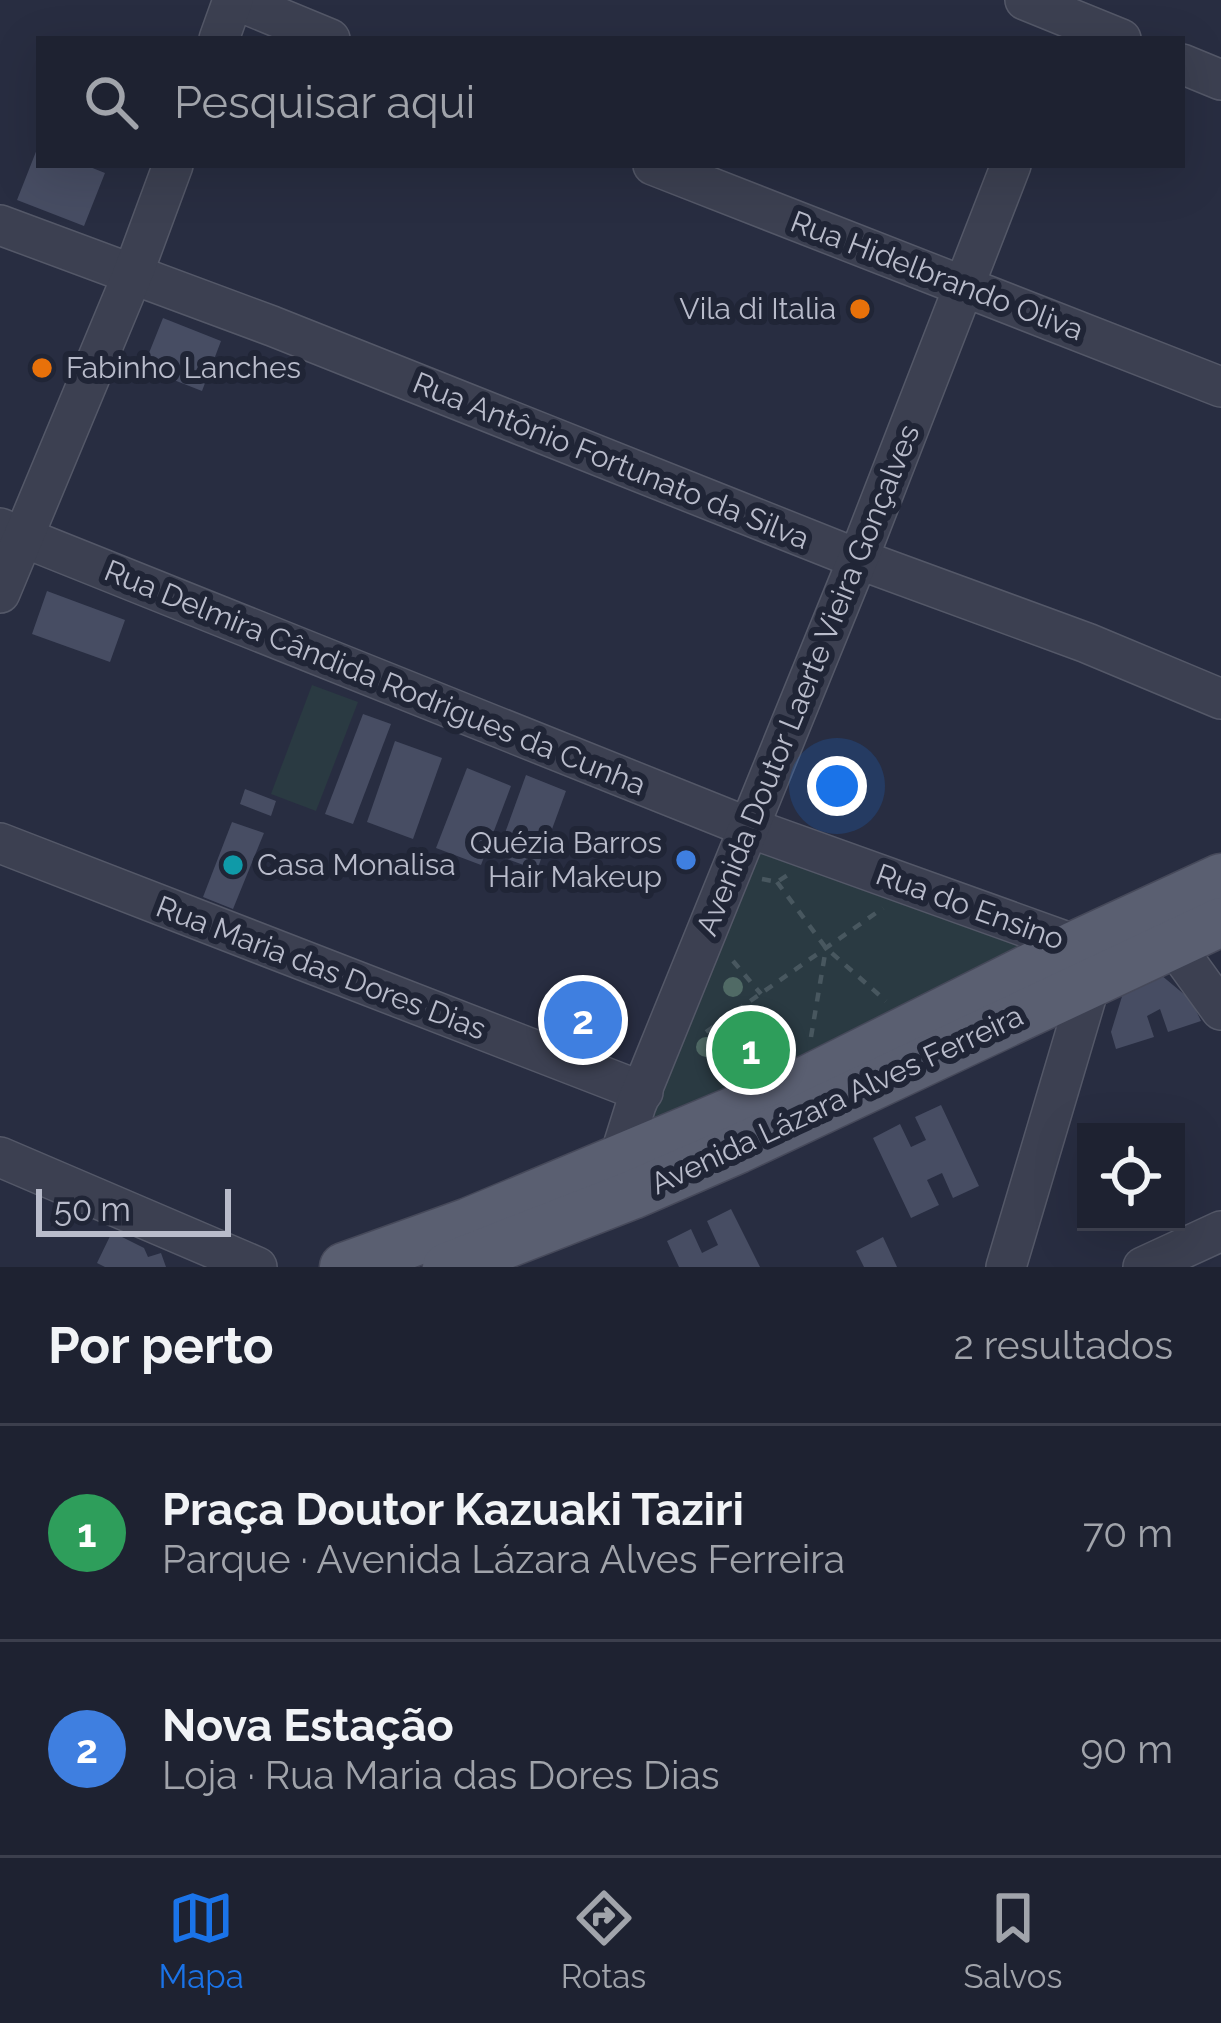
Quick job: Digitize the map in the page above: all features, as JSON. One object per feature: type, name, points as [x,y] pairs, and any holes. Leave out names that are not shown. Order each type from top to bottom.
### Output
[{"type":"main road","name":"Avenida Lázara Alves Ferreira","points":[[344,1267],[470,1253],[1084,963],[1221,878]]},
{"type":"main road","name":"Avenida Lázara Alves Ferreira","points":[[625,1179],[803,1082],[912,1030],[1084,963],[1174,945],[1221,922]]},
{"type":"street","points":[[220,36],[235,0],[323,36]]},
{"type":"street","points":[[1024,0],[1113,36]]},
{"type":"street","points":[[1185,65],[1221,80]]},
{"type":"street","points":[[0,592],[11,532],[132,276],[171,168]]},
{"type":"street","name":"Rua Hidelbrando Oliva","points":[[661,168],[1221,387]]},
{"type":"street","name":"Avenida Doutor Laerte Vieira Gonçalves","points":[[625,1179],[643,1092],[1010,168]]},
{"type":"street","name":"Rua Antônio Fortunato da Silva","points":[[0,225],[272,326],[1221,699]]},
{"type":"street","name":"Rua Delmira Cândida Rodrigues da Cunha","points":[[11,532],[749,828]]},
{"type":"street","name":"Rua do Ensino","points":[[749,828],[913,886],[1084,963],[1006,1267]]},
{"type":"street","name":"Rua Maria das Dores Dias","points":[[0,844],[643,1092]]},
{"type":"street","points":[[1174,945],[1221,1010]]},
{"type":"street","points":[[0,1157],[257,1267]]},
{"type":"street","points":[[1143,1267],[1221,1231]]},
{"type":"path","points":[[777,882],[797,867]]},
{"type":"path","points":[[762,879],[777,882],[826,948],[912,1030]]},
{"type":"path","points":[[706,1033],[913,886]]},
{"type":"path","points":[[803,1082],[826,948]]},
{"type":"path","points":[[733,961],[761,994]]},
{"type":"shaded area","points":[[312,685],[358,702],[316,811],[271,794]]},
{"type":"shaded area","points":[[750,828],[1073,942],[613,1159]]},
{"type":"building","points":[[36,152],[36,168],[92,168],[105,173],[84,226],[17,200]]},
{"type":"building","points":[[163,318],[221,341],[202,391],[143,368]]},
{"type":"building","points":[[47,591],[125,620],[110,662],[32,634]]},
{"type":"building","points":[[363,714],[391,724],[353,824],[325,814]]},
{"type":"building","points":[[395,741],[442,758],[413,839],[367,822]]},
{"type":"building","points":[[467,768],[511,786],[481,865],[436,848]]},
{"type":"building","points":[[526,775],[566,791],[537,870],[497,855]]},
{"type":"building","name":"Casa Monalisa","points":[[245,789],[276,801],[271,816],[240,804]]},
{"type":"building","name":"Casa Monalisa","points":[[232,822],[264,833],[233,909],[203,897]]},
{"type":"building","points":[[1161,975],[1191,1000],[1201,1021],[1168,1032],[1160,1009],[1147,1016],[1154,1037],[1116,1049],[1111,1032],[1124,990]]},
{"type":"building","points":[[941,1105],[979,1186],[953,1198],[942,1173],[927,1180],[939,1205],[911,1218],[873,1138],[900,1124],[911,1147],[926,1140],[915,1117]]},
{"type":"building","points":[[731,1209],[760,1267],[679,1267],[667,1241],[691,1229],[702,1253],[718,1245],[707,1221]]},
{"type":"building","points":[[112,1232],[144,1248],[148,1257],[161,1253],[166,1267],[97,1263]]},
{"type":"building","points":[[883,1237],[897,1267],[864,1267],[856,1251]]},
{"type":"place","name":"Vila di Italia","points":[[860,309]]},
{"type":"place","name":"Fabinho Lanches","points":[[42,368]]},
{"type":"place","name":"Quézia Barros Hair Makeup","points":[[686,860]]},
{"type":"place","name":"Casa Monalisa","points":[[233,865]]},
{"type":"place","name":"Nova Estação","points":[[583,1020]]},
{"type":"place","name":"Praça Doutor Kazuaki Taziri","points":[[751,1050]]}]
